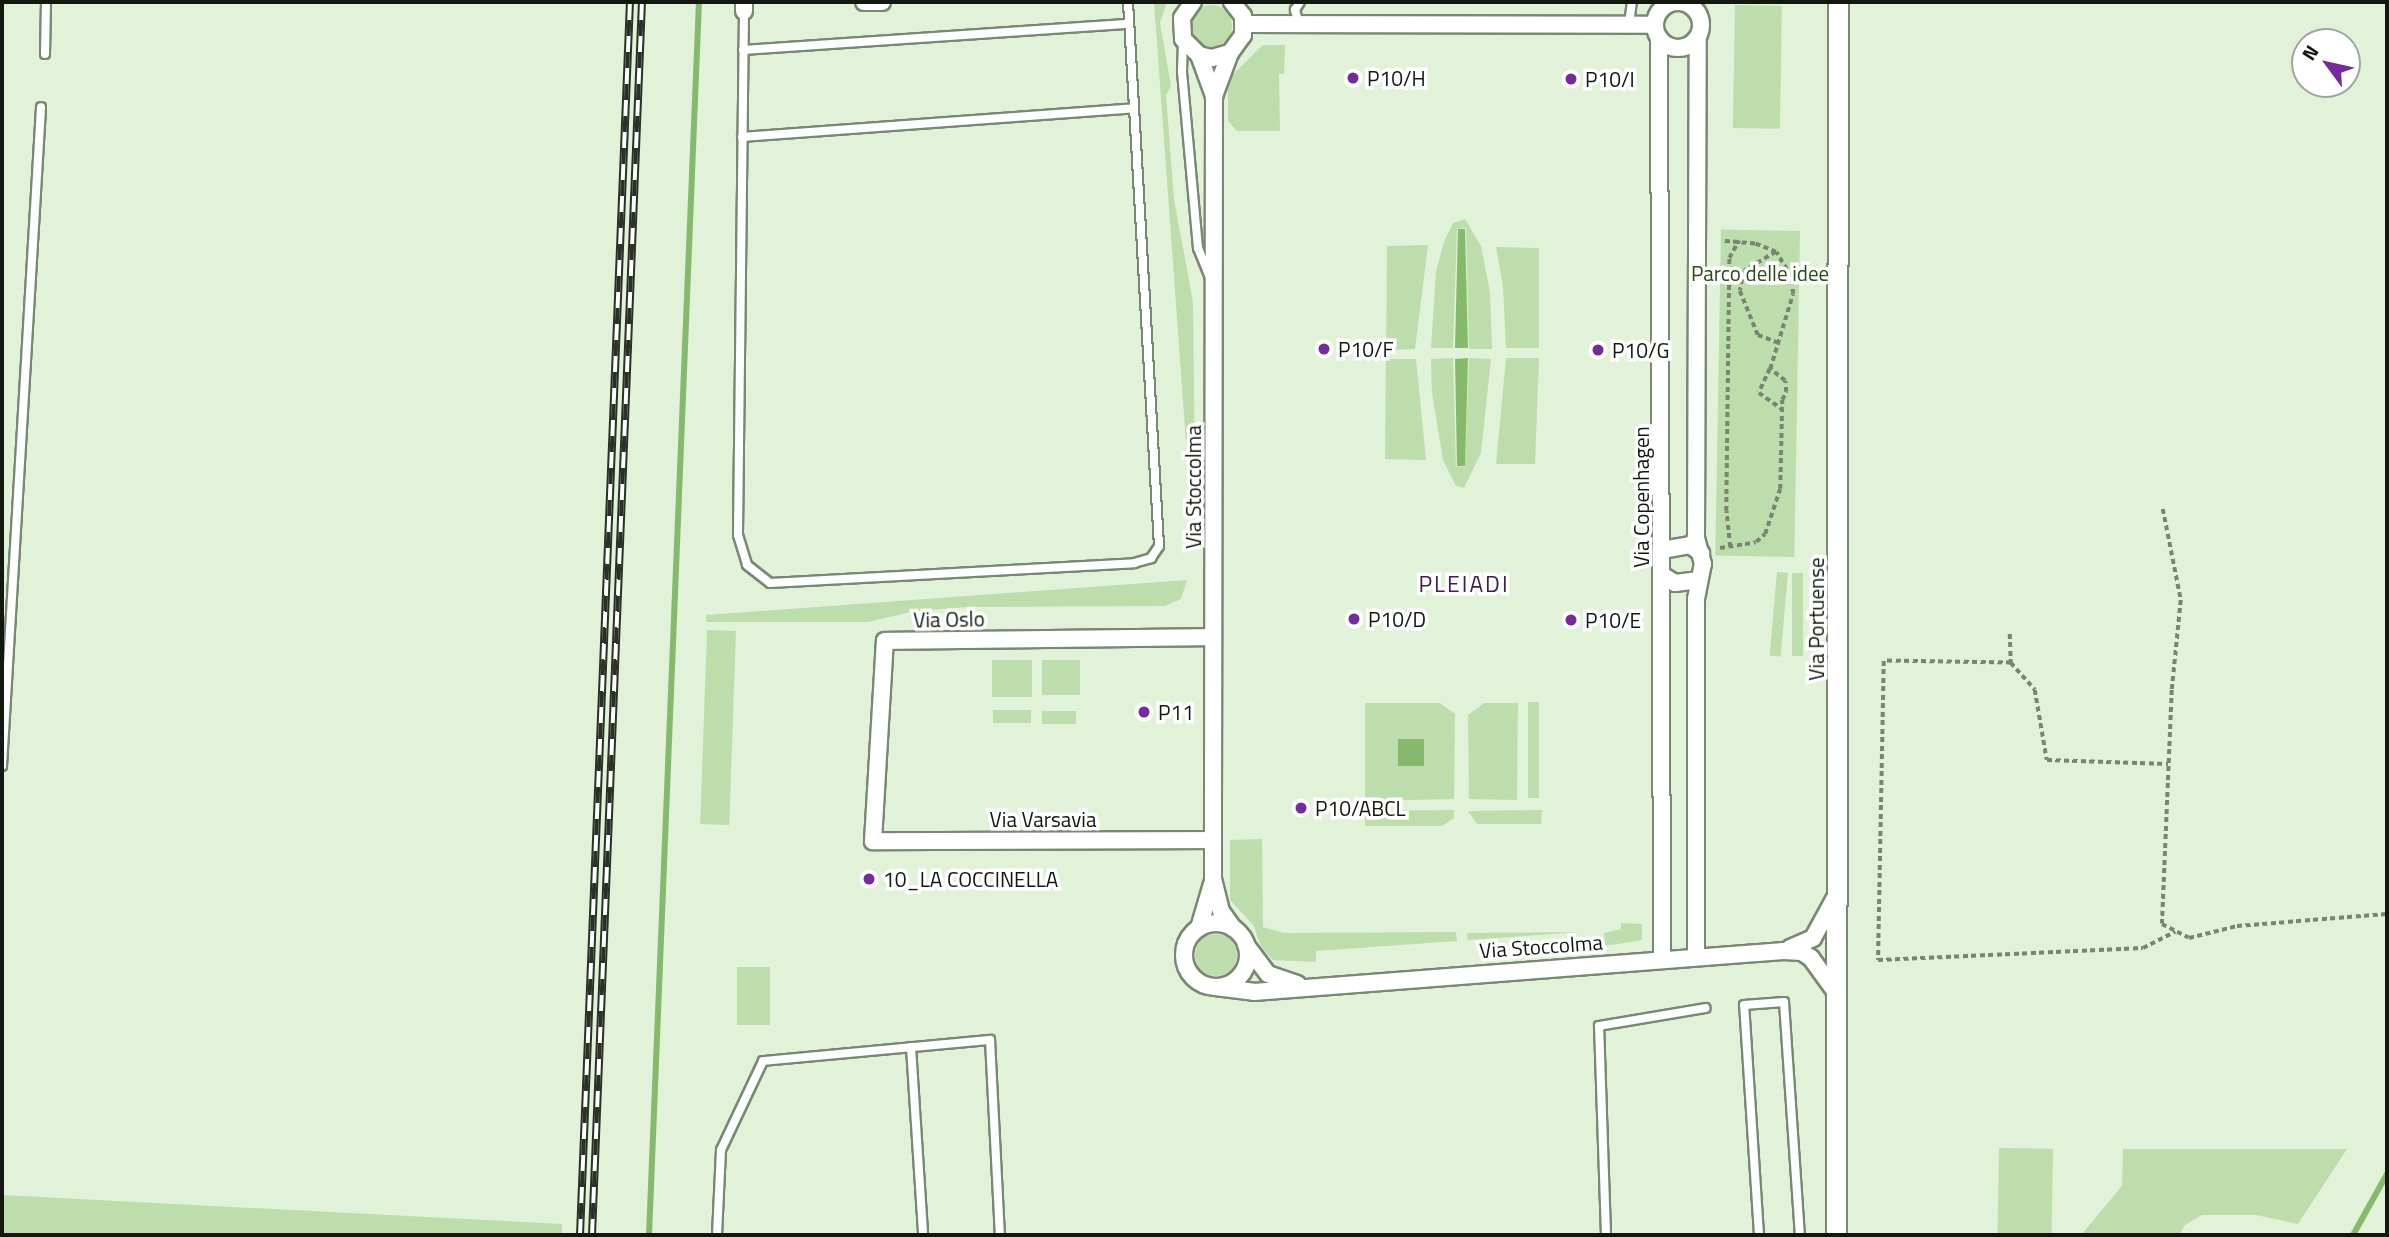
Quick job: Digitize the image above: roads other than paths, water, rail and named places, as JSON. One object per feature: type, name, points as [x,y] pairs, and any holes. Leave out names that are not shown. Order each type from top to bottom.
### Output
[{"type":"street","points":[[864,2],[882,2]]},
{"type":"street","points":[[1193,2],[1182,18],[1183,39],[1199,55],[1212,58],[1230,53]]},
{"type":"street","points":[[1232,2],[1244,24],[1629,25],[1657,32],[1675,47],[1698,38]]},
{"type":"street","points":[[1657,32],[1663,7],[1679,2],[1698,16],[1696,537],[1701,553],[1698,580],[1696,955]]},
{"type":"street","name":"Via Portuense","points":[[1836,1235],[1840,882],[1838,2]]},
{"type":"street","name":"Via Stoccolma","points":[[1214,96],[1230,53],[1243,35],[1244,24]]},
{"type":"street","name":"Via Copenhagen","points":[[1657,32],[1662,550],[1662,957]]},
{"type":"street","name":"Via Stoccolma","points":[[1199,55],[1214,96],[1213,879],[1221,911],[1233,928]]},
{"type":"street","points":[[1662,550],[1690,545],[1701,553]]},
{"type":"street","points":[[1662,575],[1675,583],[1698,580]]},
{"type":"street","name":"Via Oslo","points":[[873,841],[885,641],[1213,637]]},
{"type":"street","name":"Via Varsavia","points":[[873,841],[1213,840]]},
{"type":"street","name":"Via Stoccolma","points":[[1199,928],[1213,879]]},
{"type":"street","name":"Via Stoccolma","points":[[1783,951],[1813,938],[1840,882]]},
{"type":"street","points":[[1216,923],[1233,928],[1246,945],[1241,974],[1215,987],[1196,980],[1185,963],[1186,943],[1199,928],[1216,923]]},
{"type":"street","name":"Via Stoccolma","points":[[1246,945],[1268,974],[1302,986]]},
{"type":"street","name":"Via Stoccolma","points":[[1215,987],[1254,992],[1662,957],[1783,951],[1802,952],[1811,958],[1839,999]]},
{"type":"lane","points":[[45,54],[46,2]]},
{"type":"lane","points":[[744,7],[738,535],[747,565],[770,583],[1134,563],[1151,558],[1160,535],[1128,2]]},
{"type":"lane","points":[[1299,24],[1295,10],[1300,2]]},
{"type":"lane","points":[[1629,25],[1632,2]]},
{"type":"lane","points":[[743,51],[1129,24]]},
{"type":"lane","points":[[1183,39],[1182,72],[1198,248],[1214,286]]},
{"type":"lane","points":[[2,766],[41,107]]},
{"type":"lane","points":[[742,137],[1134,108]]},
{"type":"lane","points":[[1759,1235],[1744,1005],[1784,1002],[1800,1235]]},
{"type":"lane","points":[[1606,1235],[1599,1026],[1705,1008]]},
{"type":"lane","points":[[717,1235],[721,1150],[763,1061],[990,1040],[1000,1235]]},
{"type":"lane","points":[[911,1047],[923,1235]]},
{"type":"waterway","points":[[649,1235],[699,2]]},
{"type":"waterway","points":[[2353,1235],[2387,1174]]},
{"type":"railway","points":[[580,1235],[630,2]]},
{"type":"railway","points":[[592,1235],[642,2]]},
{"type":"place","name":"P10/H","points":[[1353,78]]},
{"type":"place","name":"P10/I","points":[[1571,79]]},
{"type":"place","name":"P10/F","points":[[1324,349]]},
{"type":"place","name":"P10/G","points":[[1598,350]]},
{"type":"place","name":"P10/D","points":[[1354,619]]},
{"type":"place","name":"P10/E","points":[[1571,620]]},
{"type":"place","name":"P11","points":[[1144,712]]},
{"type":"place","name":"P10/ABCL","points":[[1301,808]]},
{"type":"place","name":"10_LA COCCINELLA","points":[[869,879]]},
{"type":"district","name":"PLEIADI","points":[[1464,584]]},
{"type":"park label","name":"Parco delle idee","points":[[1760,273]]}]
